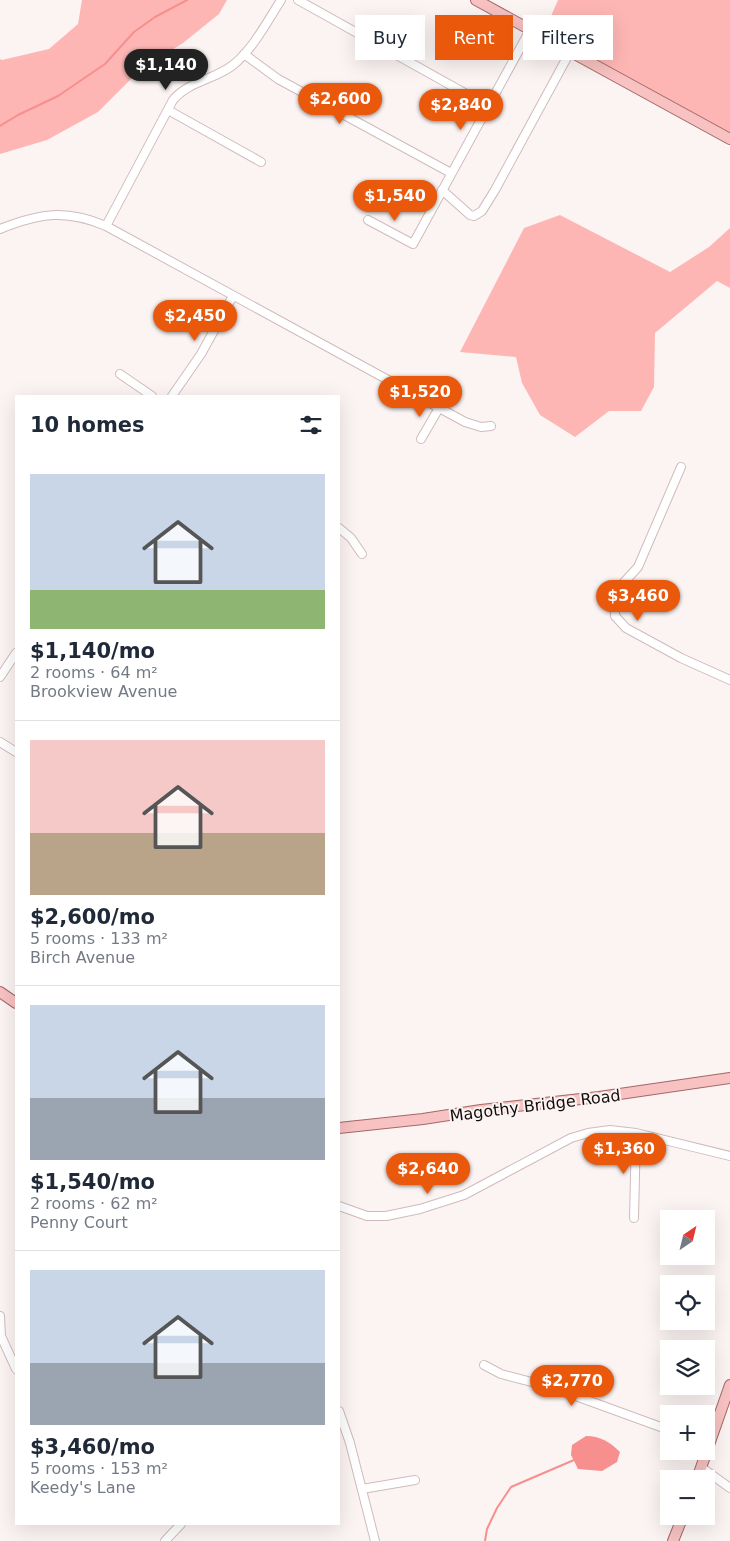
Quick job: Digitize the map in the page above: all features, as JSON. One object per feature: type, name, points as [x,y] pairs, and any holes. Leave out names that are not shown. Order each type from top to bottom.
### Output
[{"type":"main road","points":[[476,0],[523,26]]},
{"type":"main road","points":[[585,60],[730,139]]},
{"type":"main road","points":[[0,992],[15,1002]]},
{"type":"main road","name":"Magothy Bridge Road","points":[[340,1128],[599,1097],[730,1078]]},
{"type":"main road","points":[[715,1423],[730,1384]]},
{"type":"main road","points":[[701,1468],[703,1460]]},
{"type":"main road","points":[[673,1541],[679,1525]]},
{"type":"street","points":[[106,226],[173,100],[189,86],[224,70],[244,54],[281,0]]},
{"type":"street","points":[[298,0],[488,106]]},
{"type":"street","points":[[368,220],[413,244],[523,43]]},
{"type":"street","points":[[244,54],[278,79],[451,173]]},
{"type":"street","points":[[442,190],[470,215],[474,216],[482,211],[566,60]]},
{"type":"street","points":[[168,110],[261,162]]},
{"type":"street","points":[[0,228],[26,218],[57,214],[91,220],[106,226],[439,408],[472,425],[490,426]]},
{"type":"street","points":[[173,395],[201,354],[233,296]]},
{"type":"street","points":[[120,374],[151,395]]},
{"type":"street","points":[[421,440],[439,408]]},
{"type":"street","points":[[681,467],[638,567],[616,591],[615,616],[626,628],[682,658],[730,680]]},
{"type":"street","points":[[340,529],[351,538],[362,554]]},
{"type":"street","points":[[0,677],[15,654]]},
{"type":"street","points":[[0,742],[15,751]]},
{"type":"street","points":[[340,1206],[367,1216],[386,1216],[420,1209],[464,1195],[571,1138],[610,1130],[636,1132],[730,1156]]},
{"type":"street","points":[[634,1218],[636,1132]]},
{"type":"street","points":[[0,1316],[1,1336],[15,1367]]},
{"type":"street","points":[[484,1365],[501,1374],[551,1387],[660,1427]]},
{"type":"street","points":[[340,1414],[375,1541]]},
{"type":"street","points":[[701,1468],[730,1488]]},
{"type":"street","points":[[362,1489],[415,1480]]},
{"type":"street","points":[[165,1541],[180,1525]]},
{"type":"shaded area","points":[[82,0],[227,0],[219,14],[183,43],[141,69],[98,112],[47,140],[0,154],[0,59],[49,49],[78,24]]},
{"type":"shaded area","points":[[558,0],[730,0],[730,133],[596,60],[613,60],[613,15],[551,15]]},
{"type":"shaded area","points":[[560,215],[670,272],[709,247],[730,228],[730,288],[717,281],[655,333],[654,387],[641,411],[609,411],[575,437],[540,415],[522,383],[516,357],[460,352],[524,228]]},
{"type":"shaded area","points":[[586,1436],[600,1438],[616,1448],[620,1452],[617,1462],[602,1471],[578,1469],[571,1455],[572,1445]]},
{"type":"waterway","points":[[0,126],[18,115],[58,96],[105,64],[134,32],[155,17],[187,0]]},
{"type":"waterway","points":[[485,1541],[487,1529],[497,1508],[511,1487],[574,1460]]}]
